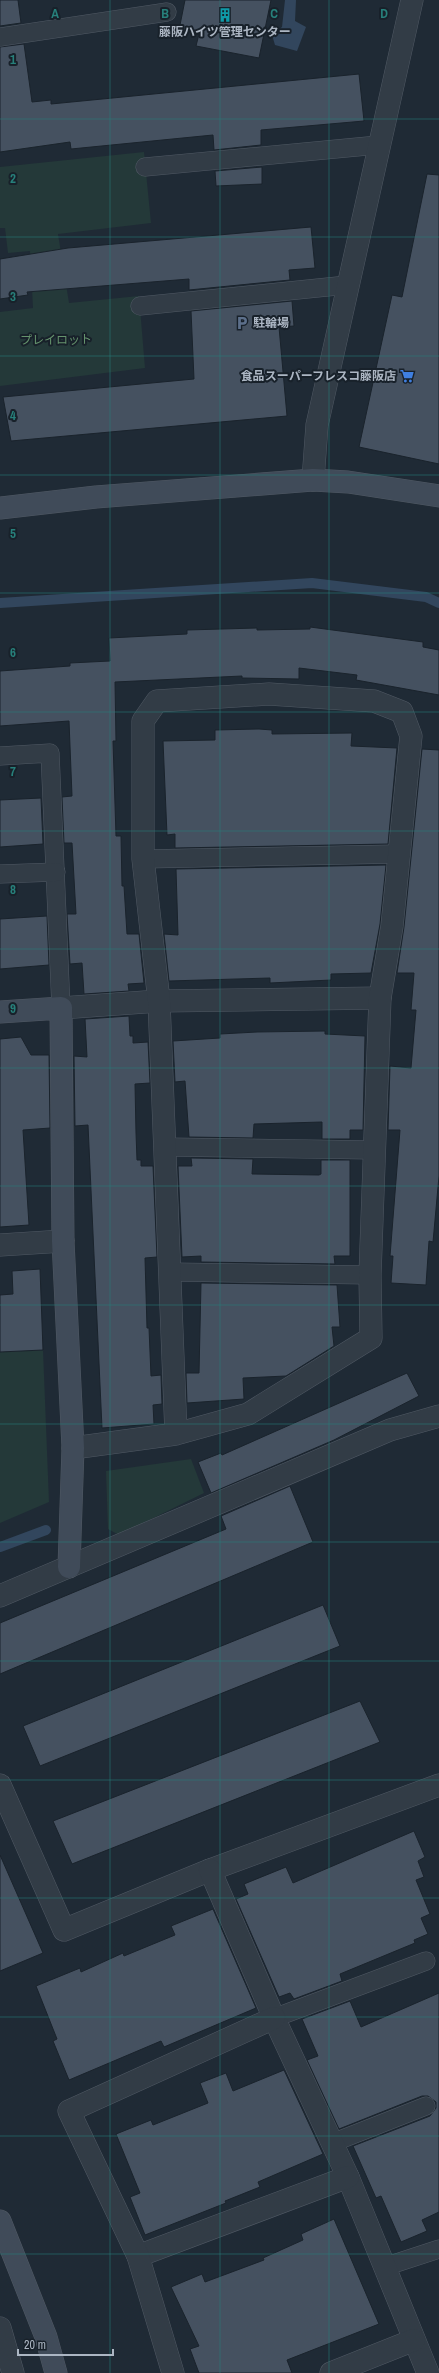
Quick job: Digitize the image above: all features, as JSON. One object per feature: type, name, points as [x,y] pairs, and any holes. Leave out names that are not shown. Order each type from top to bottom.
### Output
[{"type":"street","points":[[313,480],[317,425],[378,145],[412,0]]},
{"type":"street","points":[[0,508],[96,497],[313,480],[348,482],[439,496]]},
{"type":"street","points":[[73,1448],[176,1434],[248,1414],[371,1338],[370,1275],[380,998],[392,926],[411,736],[402,712],[374,701],[269,694],[157,701],[143,721],[143,859],[159,1001],[176,1434]]},
{"type":"street","points":[[0,1012],[159,1001],[380,998]]},
{"type":"street","points":[[61,1008],[63,1241],[73,1448],[69,1566]]},
{"type":"street","points":[[0,1245],[63,1241]]},
{"type":"street","points":[[0,1596],[390,1430],[439,1416]]},
{"type":"street","points":[[0,1785],[64,1930],[210,1870],[439,1785]]},
{"type":"street","points":[[210,1870],[274,2018],[348,2177],[428,2373]]},
{"type":"street","points":[[173,2373],[138,2256],[69,2111],[274,2018]]},
{"type":"street","points":[[138,2256],[348,2177]]},
{"type":"street","points":[[0,2221],[46,2337],[56,2373]]},
{"type":"street","points":[[0,2328],[13,2373]]},
{"type":"street","points":[[331,2373],[414,2340]]},
{"type":"lane","points":[[0,37],[167,12]]},
{"type":"lane","points":[[145,167],[378,145]]},
{"type":"lane","points":[[140,306],[347,285]]},
{"type":"lane","points":[[0,756],[50,753],[61,1008]]},
{"type":"lane","points":[[143,859],[398,854]]},
{"type":"lane","points":[[0,874],[56,872]]},
{"type":"lane","points":[[165,1147],[374,1150]]},
{"type":"lane","points":[[170,1272],[370,1275]]},
{"type":"lane","points":[[274,2018],[426,1961]]},
{"type":"lane","points":[[332,2143],[426,2106]]},
{"type":"lane","points":[[384,2267],[439,2249]]},
{"type":"green space","name":"プレイロット","points":[[144,152],[151,223],[58,234],[69,303],[139,296],[145,368],[0,386],[0,312],[33,308],[30,251],[8,253],[5,228],[0,228],[0,167]]},
{"type":"green space","points":[[43,1350],[49,1502],[0,1523],[0,1352]]},
{"type":"green space","points":[[191,1459],[204,1493],[119,1535],[108,1529],[106,1471]]},
{"type":"water","points":[[285,0],[296,0],[295,21],[306,27],[297,51],[275,45],[272,35],[282,27]]},
{"type":"building","points":[[0,0],[18,0],[21,23],[0,26]]},
{"type":"building","name":"藤阪ハイツ管理センター","points":[[185,0],[271,0],[259,58],[196,46],[199,34],[179,30]]},
{"type":"building","points":[[24,44],[32,102],[51,100],[51,104],[359,74],[364,121],[261,130],[261,145],[214,150],[213,135],[71,149],[70,142],[0,152],[0,47]]},
{"type":"building","points":[[262,167],[262,184],[216,186],[215,171]]},
{"type":"building","name":"食品スーパーフレスコ藤阪店","points":[[427,174],[439,175],[439,464],[359,447],[392,295],[402,297]]},
{"type":"building","points":[[311,227],[315,268],[289,270],[290,280],[189,290],[189,279],[27,292],[28,295],[0,299],[0,259],[68,248]]},
{"type":"building","points":[[292,301],[294,326],[279,327],[287,416],[11,441],[3,397],[194,379],[191,311]]},
{"type":"building","points":[[310,627],[423,642],[423,647],[439,650],[439,695],[356,680],[357,675],[299,668],[299,679],[242,678],[242,676],[115,682],[116,741],[113,741],[116,836],[121,836],[122,886],[124,886],[127,934],[139,934],[144,983],[128,984],[129,991],[84,994],[82,963],[70,964],[67,914],[76,914],[72,843],[64,843],[62,797],[72,796],[69,721],[0,726],[0,671],[70,666],[70,663],[110,661],[109,638],[187,634],[187,630],[257,628],[257,630],[310,629]]},
{"type":"building","points":[[215,730],[272,730],[272,734],[352,733],[351,746],[397,748],[388,844],[175,848],[175,834],[167,835],[163,741],[215,740]]},
{"type":"building","points":[[422,749],[439,750],[439,1176],[433,1242],[429,1241],[426,1285],[391,1283],[393,1256],[390,1256],[400,1130],[388,1130],[390,1066],[411,1068],[416,1010],[411,1010],[414,973],[397,973],[404,927]]},
{"type":"building","points":[[41,798],[43,844],[0,847],[0,800]]},
{"type":"building","points":[[386,865],[380,924],[371,973],[331,974],[331,980],[270,983],[270,978],[169,981],[164,934],[178,935],[176,869]]},
{"type":"building","points":[[47,916],[49,965],[0,969],[0,919]]},
{"type":"building","points":[[129,1016],[130,1036],[133,1036],[133,1043],[148,1042],[150,1083],[135,1084],[137,1160],[141,1160],[141,1166],[153,1166],[157,1257],[145,1258],[147,1328],[149,1328],[151,1376],[161,1375],[162,1404],[153,1405],[154,1424],[102,1428],[88,1125],[75,1126],[74,1056],[87,1057],[85,1019]]},
{"type":"building","points":[[325,1031],[325,1034],[365,1036],[363,1130],[350,1130],[350,1139],[322,1139],[322,1122],[254,1124],[253,1138],[189,1137],[185,1081],[175,1082],[173,1041],[220,1038],[220,1034]]},
{"type":"building","points":[[21,1037],[31,1055],[49,1055],[50,1128],[23,1130],[29,1225],[0,1227],[0,1039]]},
{"type":"building","points":[[191,1158],[253,1159],[252,1174],[319,1175],[321,1174],[321,1160],[350,1160],[350,1256],[334,1256],[335,1264],[201,1262],[201,1256],[182,1257],[178,1166],[192,1166]]},
{"type":"building","points":[[40,1269],[43,1350],[0,1352],[0,1295],[13,1294],[12,1271]]},
{"type":"building","points":[[201,1283],[337,1285],[340,1327],[332,1327],[334,1346],[286,1376],[243,1378],[244,1399],[187,1403],[186,1373],[199,1373]]},
{"type":"building","points":[[407,1373],[419,1396],[334,1440],[211,1493],[198,1462],[221,1453],[222,1455]]},
{"type":"building","points":[[290,1486],[313,1542],[0,1674],[0,1623],[226,1529],[221,1516]]},
{"type":"building","points":[[323,1605],[340,1646],[40,1766],[23,1726]]},
{"type":"building","points":[[360,1701],[380,1742],[72,1864],[53,1821]]},
{"type":"building","points":[[414,1831],[425,1857],[418,1861],[424,1877],[416,1880],[430,1914],[421,1918],[428,1934],[414,1940],[415,1943],[340,1974],[342,1981],[294,1999],[290,1993],[279,1997],[236,1899],[248,1894],[244,1884],[286,1867],[293,1883]]},
{"type":"building","points":[[0,1855],[43,1953],[0,1971]]},
{"type":"building","points":[[213,1909],[256,2008],[164,2047],[161,2041],[69,2080],[53,2041],[57,2039],[36,1986],[80,1968],[81,1972],[123,1953],[124,1956],[175,1935],[171,1926]]},
{"type":"building","points":[[439,1993],[439,2212],[422,2220],[427,2231],[401,2242],[381,2196],[376,2198],[353,2146],[430,2116],[436,2108],[436,2102],[428,2096],[422,2096],[339,2129],[307,2060],[318,2056],[302,2019],[350,2001],[361,2027]]},
{"type":"building","points":[[284,2070],[323,2154],[258,2182],[260,2187],[225,2201],[226,2203],[145,2235],[130,2197],[140,2193],[116,2134],[151,2120],[153,2125],[208,2103],[200,2083],[226,2073],[233,2091]]},
{"type":"building","points":[[334,2219],[379,2324],[287,2360],[292,2373],[199,2373],[190,2349],[199,2346],[171,2287],[202,2274],[205,2282],[264,2260],[263,2258],[303,2240],[301,2234]]},
{"type":"waterway","points":[[0,603],[312,583],[426,597],[439,603]]},
{"type":"waterway","points":[[0,1547],[46,1530]]},
{"type":"place","name":"藤阪ハイツ管理センター","points":[[225,15]]},
{"type":"place","name":"駐輪場","points":[[242,323]]},
{"type":"place","name":"食品スーパーフレスコ藤阪店","points":[[407,376]]}]
